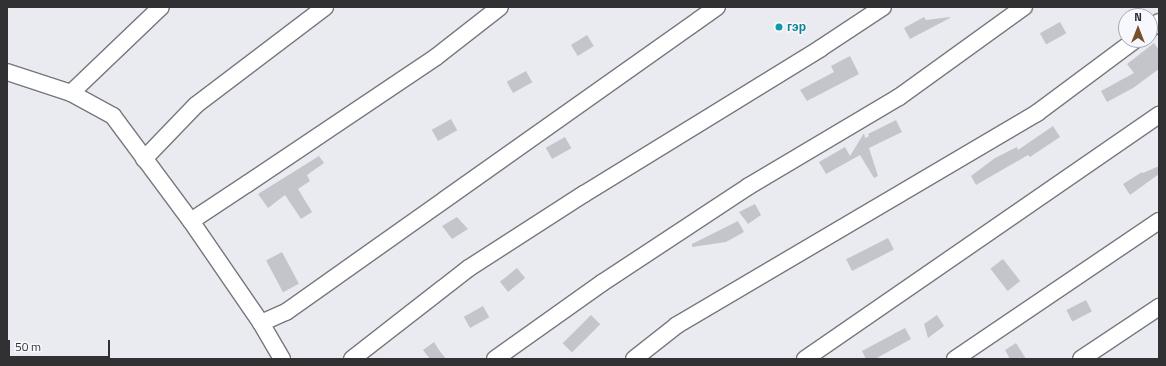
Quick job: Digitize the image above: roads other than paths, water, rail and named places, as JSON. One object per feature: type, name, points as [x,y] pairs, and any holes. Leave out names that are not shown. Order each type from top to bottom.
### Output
[{"type":"street","points":[[71,92],[161,7]]},
{"type":"street","points":[[144,159],[196,105],[325,7]]},
{"type":"street","points":[[190,221],[436,56],[500,7]]},
{"type":"street","points":[[261,323],[286,312],[717,7]]},
{"type":"street","points":[[352,359],[469,268],[584,194],[821,48],[883,7]]},
{"type":"street","points":[[495,359],[602,283],[749,186],[899,97],[1024,7]]},
{"type":"street","points":[[634,359],[677,325],[1037,113],[1124,48]]},
{"type":"street","points":[[7,72],[71,92],[113,116],[190,221],[261,323],[282,359]]},
{"type":"street","points":[[805,359],[1159,115]]},
{"type":"street","points":[[955,359],[1159,221]]},
{"type":"street","points":[[1081,359],[1159,307]]},
{"type":"place","name":"гэр","points":[[779,27]]}]
